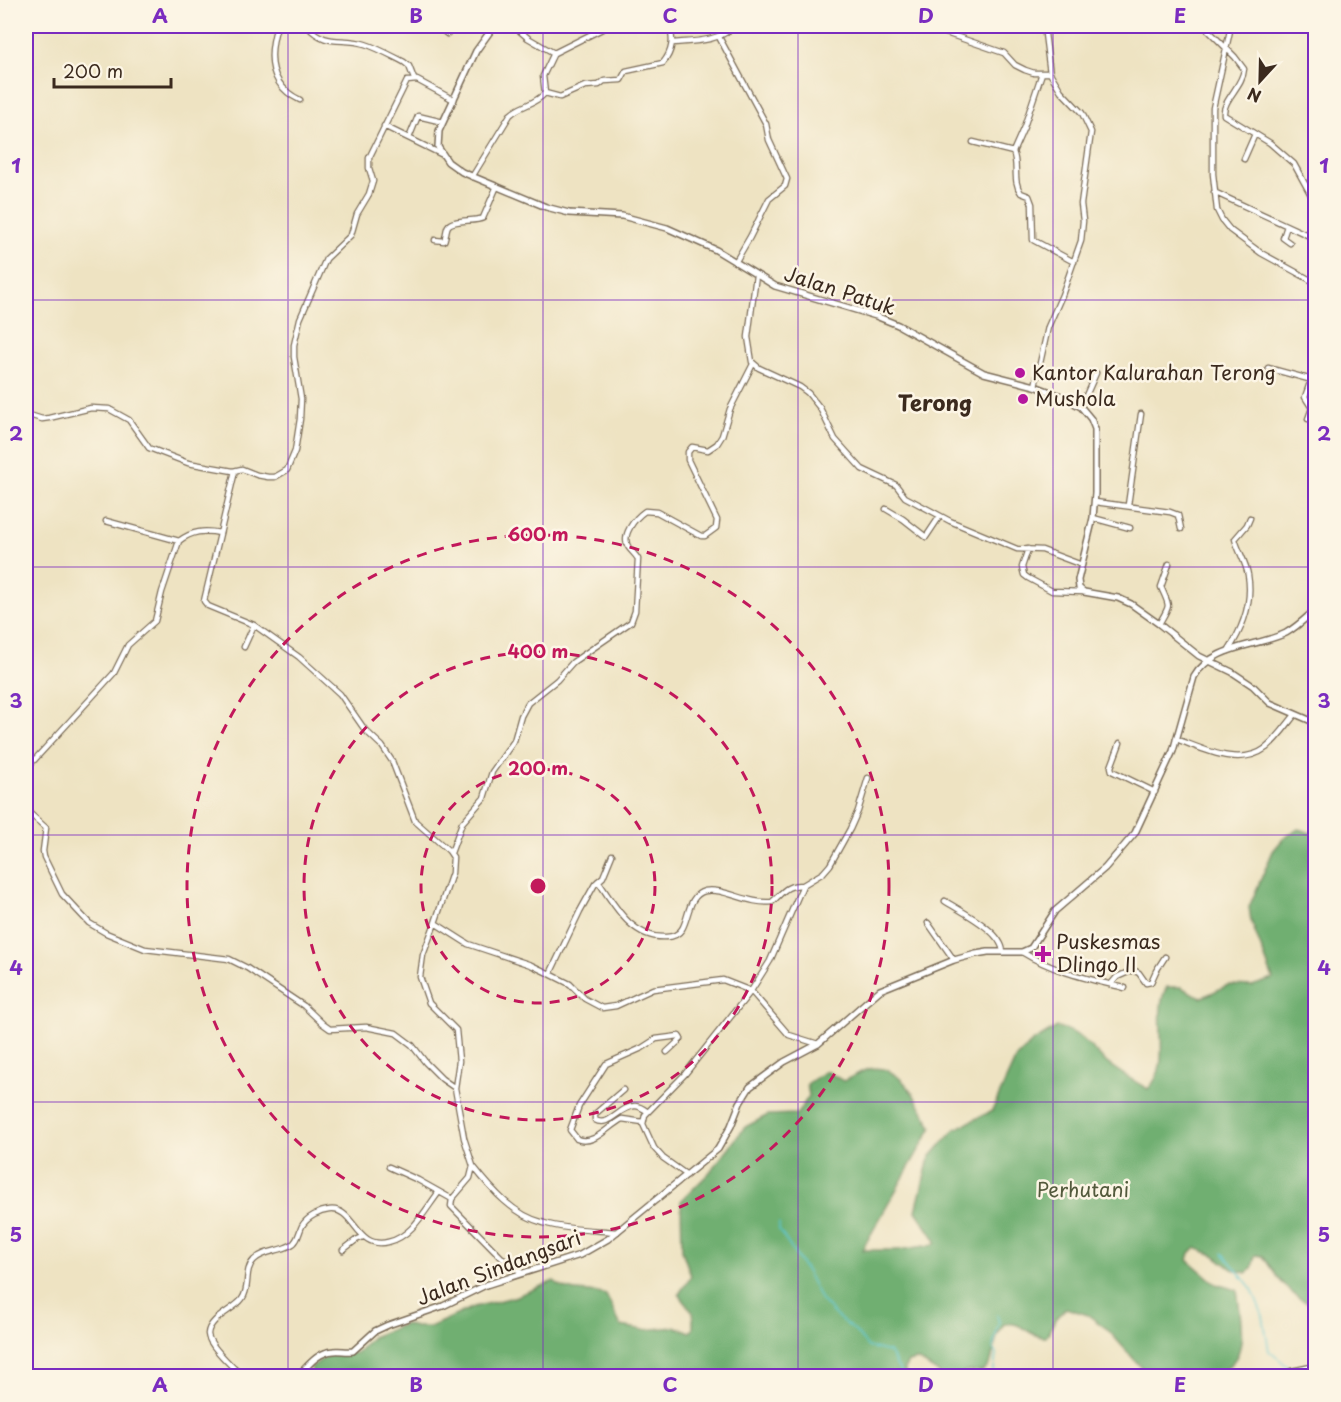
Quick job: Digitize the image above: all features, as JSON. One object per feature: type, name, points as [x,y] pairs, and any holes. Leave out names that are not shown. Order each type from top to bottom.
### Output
[{"type":"main road","points":[[441,154],[437,140],[443,122],[476,51],[494,26]]},
{"type":"main road","name":"Jalan Patuk","points":[[441,154],[448,162],[472,177],[559,210],[622,216],[667,228],[705,244],[776,286],[876,315],[984,373],[1035,386],[1082,407]]},
{"type":"main road","points":[[1082,407],[1095,429],[1095,502],[1079,588],[1084,592],[1118,598],[1131,604],[1199,656],[1232,672],[1270,703],[1294,716],[1316,723]]},
{"type":"main road","points":[[1194,677],[1198,670],[1208,662],[1228,651],[1287,633],[1316,609]]},
{"type":"main road","points":[[1022,952],[1031,948],[1055,911],[1105,868],[1135,834],[1173,751],[1199,656]]},
{"type":"main road","name":"Jalan Sindangsari","points":[[298,1377],[314,1359],[322,1354],[333,1351],[354,1351],[375,1331],[388,1325],[419,1316],[486,1285],[580,1255],[617,1232],[718,1149],[750,1087],[784,1062],[818,1044],[880,990],[954,960],[988,952],[1022,952]]},
{"type":"street","points":[[277,26],[270,53],[272,67],[284,90],[300,100]]},
{"type":"street","points":[[307,26],[323,38],[339,42],[363,43],[405,62],[414,79],[454,100]]},
{"type":"street","points":[[441,26],[447,34],[456,26]]},
{"type":"street","points":[[514,26],[528,38],[554,53]]},
{"type":"street","points":[[472,177],[510,115],[518,108],[537,101],[545,93],[544,71],[554,53],[608,26]]},
{"type":"street","points":[[545,93],[560,97],[568,96],[585,86],[599,85],[603,81],[621,80],[626,71],[663,63],[670,52],[672,43],[668,26]]},
{"type":"street","points":[[672,43],[719,37],[727,34],[735,26]]},
{"type":"street","points":[[939,26],[943,32],[1005,53],[1016,65],[1025,70],[1050,73]]},
{"type":"street","points":[[1035,386],[1048,327],[1074,262],[1083,231],[1081,204],[1090,132],[1082,113],[1061,91],[1050,73],[1044,26]]},
{"type":"street","points":[[1204,26],[1226,47],[1244,69],[1243,78],[1224,106],[1223,112],[1226,117],[1282,152],[1294,164],[1316,204]]},
{"type":"street","points":[[1231,26],[1213,108],[1214,192],[1217,210],[1230,230],[1262,253],[1316,283]]},
{"type":"street","points":[[719,37],[766,124],[769,140],[787,179],[785,186],[770,199],[736,261]]},
{"type":"street","points":[[1042,73],[1013,152],[1016,160],[1016,185],[1021,193],[1029,196],[1032,204],[1033,240],[1074,262]]},
{"type":"street","points":[[26,414],[42,419],[91,408],[109,409],[129,420],[153,450],[196,465],[235,471],[242,469],[260,476],[275,477],[287,470],[295,451],[301,407],[294,357],[294,345],[300,319],[326,259],[351,235],[357,213],[369,194],[373,181],[369,158],[404,85],[414,79]]},
{"type":"street","points":[[409,138],[418,116],[443,122]]},
{"type":"street","points":[[384,126],[441,154]]},
{"type":"street","points":[[1244,159],[1255,134]]},
{"type":"street","points":[[973,142],[1013,152]]},
{"type":"street","points":[[435,240],[444,241],[451,223],[483,218],[497,186]]},
{"type":"street","points":[[1214,192],[1316,239]]},
{"type":"street","points":[[1287,226],[1283,238],[1290,243]]},
{"type":"street","points":[[451,853],[462,824],[484,798],[492,772],[514,741],[521,716],[528,703],[545,692],[573,662],[626,627],[633,618],[638,559],[627,546],[626,538],[637,517],[645,511],[657,512],[701,536],[705,536],[716,528],[717,520],[688,460],[688,452],[692,447],[708,450],[717,444],[722,436],[730,409],[753,364],[748,337],[756,275]]},
{"type":"street","points":[[753,364],[808,393],[820,408],[835,439],[865,471],[896,485],[906,497],[939,515],[1017,549],[1042,550],[1082,565]]},
{"type":"street","points":[[1268,368],[1313,380],[1305,397],[1312,408],[1308,419]]},
{"type":"street","points":[[1082,407],[1096,373]]},
{"type":"street","points":[[1128,505],[1141,414]]},
{"type":"street","points":[[235,471],[204,601],[208,606],[254,625],[299,657],[339,694],[362,727],[382,746],[393,761],[415,821],[451,853],[454,863],[452,873],[423,955],[420,977],[429,1003],[456,1030],[459,1061],[454,1088],[464,1138],[473,1166],[494,1193],[536,1221],[550,1225],[617,1232]]},
{"type":"street","points":[[1095,502],[1174,513],[1180,519],[1181,529]]},
{"type":"street","points":[[886,509],[926,537],[939,515]]},
{"type":"street","points":[[1093,518],[1130,528]]},
{"type":"street","points":[[1228,651],[1240,632],[1248,610],[1248,576],[1235,539],[1250,518]]},
{"type":"street","points":[[106,521],[179,541]]},
{"type":"street","points":[[26,769],[114,673],[128,645],[155,621],[179,541],[194,532],[220,533]]},
{"type":"street","points":[[1029,549],[1022,567],[1024,575],[1053,591],[1084,592]]},
{"type":"street","points":[[1159,624],[1169,606],[1161,587],[1169,564]]},
{"type":"street","points":[[244,647],[254,625]]},
{"type":"street","points":[[1176,739],[1222,755],[1248,756],[1266,748],[1294,716]]},
{"type":"street","points":[[1120,743],[1111,767],[1112,771],[1155,792]]},
{"type":"street","points":[[598,881],[634,927],[657,938],[672,937],[679,933],[693,899],[706,891],[717,891],[764,903],[772,902],[784,890],[792,885],[803,885],[823,873],[830,865],[858,812],[868,778]]},
{"type":"street","points":[[26,810],[46,828],[43,854],[60,892],[88,923],[148,950],[229,959],[294,1000],[330,1029],[366,1027],[396,1033],[412,1045],[426,1064],[454,1088]]},
{"type":"street","points":[[550,974],[580,912],[598,881],[604,876],[612,855]]},
{"type":"street","points":[[687,1175],[654,1149],[643,1122],[648,1112],[685,1074],[751,991],[770,961],[803,885]]},
{"type":"street","points":[[945,901],[993,933],[1002,944],[1003,952]]},
{"type":"street","points":[[435,923],[468,944],[531,965],[570,984],[585,999],[602,1008],[616,1006],[653,989],[669,985],[723,980],[751,991],[789,1035],[818,1044]]},
{"type":"street","points":[[928,923],[954,960]]},
{"type":"street","points":[[1022,952],[1077,977],[1094,979],[1125,988]]},
{"type":"street","points":[[1111,984],[1117,977],[1133,970],[1146,983],[1151,982],[1165,957]]},
{"type":"street","points":[[643,1122],[622,1119],[593,1139],[586,1141],[577,1139],[570,1130],[579,1106],[606,1064],[656,1039],[676,1035],[680,1037],[680,1043],[667,1052]]},
{"type":"street","points":[[623,1090],[595,1114],[595,1121],[600,1123],[606,1121],[633,1106],[648,1112]]},
{"type":"street","points":[[473,1166],[470,1178],[452,1199],[451,1206],[503,1259],[522,1273]]},
{"type":"street","points":[[389,1167],[452,1199]]},
{"type":"street","points":[[242,1377],[210,1343],[208,1333],[213,1324],[241,1300],[246,1289],[249,1267],[253,1261],[271,1251],[291,1246],[306,1221],[312,1216],[331,1209],[344,1213],[363,1237],[380,1244],[390,1242],[407,1234],[439,1192]]},
{"type":"street","points":[[343,1250],[363,1237]]},
{"type":"street","points":[[1282,1377],[1293,1370],[1316,1366]]},
{"type":"green space","name":"Perhutani","points":[[1298,829],[1315,834],[1315,1305],[1292,1292],[1279,1279],[1263,1256],[1255,1255],[1252,1268],[1246,1273],[1232,1269],[1214,1255],[1195,1248],[1188,1260],[1216,1284],[1237,1290],[1241,1341],[1237,1355],[1219,1372],[1191,1377],[1149,1376],[1107,1329],[1088,1315],[1066,1308],[1056,1318],[1046,1337],[1034,1334],[1015,1324],[1004,1324],[997,1336],[987,1368],[981,1372],[966,1371],[957,1376],[943,1376],[916,1360],[908,1362],[905,1376],[313,1376],[311,1367],[330,1354],[356,1353],[372,1337],[405,1324],[430,1327],[474,1307],[514,1297],[554,1281],[573,1291],[606,1295],[621,1326],[644,1330],[674,1327],[690,1332],[693,1329],[693,1313],[679,1294],[691,1276],[682,1250],[681,1201],[709,1173],[745,1127],[768,1115],[797,1114],[809,1096],[807,1084],[826,1071],[843,1081],[869,1069],[891,1072],[908,1087],[932,1127],[862,1250],[897,1250],[933,1245],[936,1243],[935,1239],[916,1211],[928,1162],[955,1129],[992,1111],[1016,1058],[1032,1042],[1057,1027],[1074,1033],[1112,1067],[1148,1089],[1156,1078],[1160,1066],[1162,998],[1167,987],[1181,987],[1201,998],[1228,985],[1252,986],[1273,979],[1251,921],[1249,907],[1273,851],[1283,839]]},
{"type":"waterway","points":[[779,1223],[779,1230],[808,1274],[821,1300],[854,1330],[868,1347],[889,1352],[903,1376]]},
{"type":"waterway","points":[[1223,1253],[1252,1289],[1263,1316],[1269,1351],[1291,1369]]},
{"type":"waterway","points":[[993,1376],[996,1354],[993,1348],[999,1322],[997,1315]]},
{"type":"waterway","points":[[1294,1372],[1299,1376]]},
{"type":"place","name":"Kantor Kalurahan Terong","points":[[1020,373]]},
{"type":"place","name":"Mushola","points":[[1023,399]]},
{"type":"place","name":"Puskesmas Dlingo II","points":[[1043,954]]},
{"type":"district","name":"Terong","points":[[935,403]]}]
